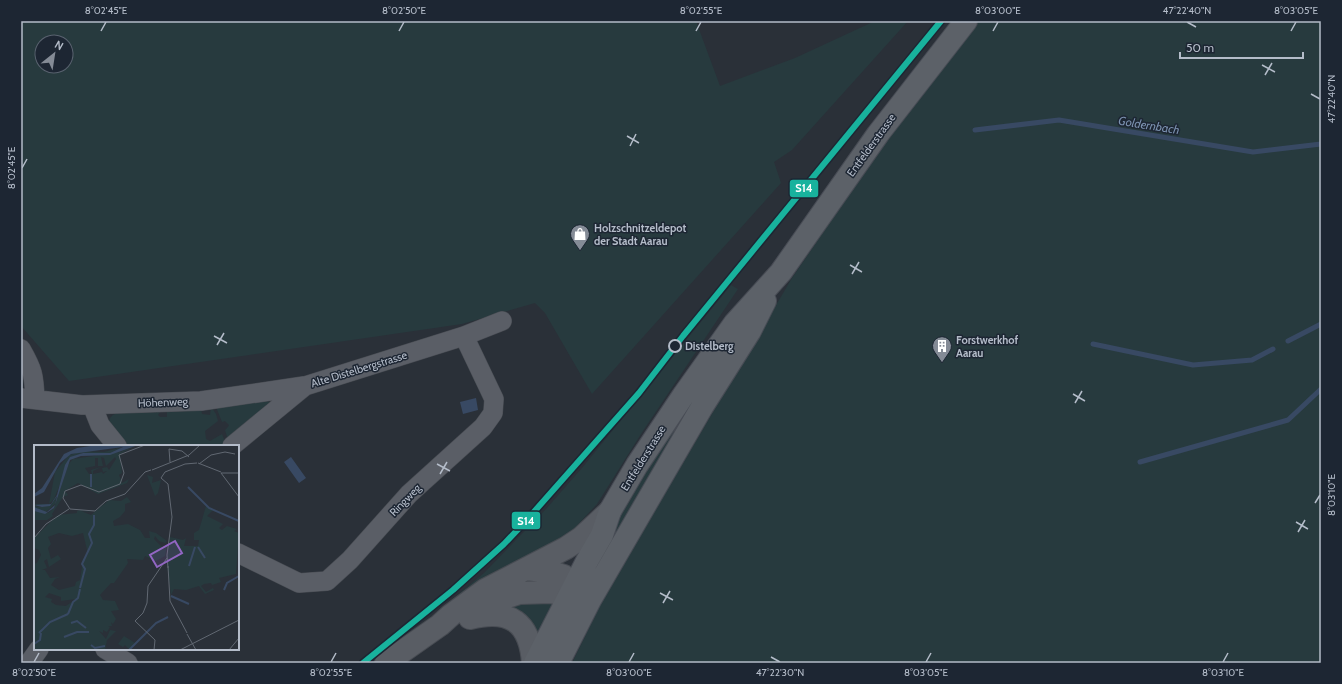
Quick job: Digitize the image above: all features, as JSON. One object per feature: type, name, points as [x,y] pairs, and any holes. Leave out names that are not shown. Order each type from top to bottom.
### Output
[{"type":"main road","name":"Entfelderstrasse","points":[[578,594],[610,511],[687,390],[735,323],[781,272],[878,134],[966,21]]},
{"type":"main road","name":"Entfelderstrasse","points":[[534,663],[702,407],[750,331],[781,272]]},
{"type":"main road","points":[[386,663],[440,625],[485,590],[571,545],[610,511]]},
{"type":"main road","points":[[527,569],[558,573],[564,576],[578,594]]},
{"type":"main road","points":[[440,625],[479,606],[519,592],[578,594]]},
{"type":"main road","points":[[558,663],[578,594]]},
{"type":"main road","points":[[440,625],[479,616],[500,615],[520,625],[527,635],[532,649],[534,663]]},
{"type":"street","name":"Alte Distelbergstrasse","points":[[233,445],[305,386],[464,336],[502,321]]},
{"type":"street","name":"Ringweg","points":[[239,553],[299,583],[327,581],[350,560],[409,494],[483,427],[493,413],[494,399],[464,336]]},
{"type":"street","points":[[21,349],[32,368],[34,378],[28,398]]},
{"type":"street","name":"Höhenweg","points":[[28,398],[92,405],[201,401],[305,386]]},
{"type":"street","points":[[92,405],[100,425],[116,445]]},
{"type":"street","points":[[29,663],[38,650]]},
{"type":"street","points":[[107,650],[128,663]]},
{"type":"green space","points":[[21,21],[696,21],[720,86],[795,58],[875,21],[908,21],[792,150],[774,162],[781,183],[592,394],[545,313],[535,303],[462,324],[69,381],[21,326]]},
{"type":"green space","points":[[979,21],[1321,21],[1321,663],[572,663],[604,597],[792,278],[910,105]]},
{"type":"green space","points":[[731,285],[738,289],[641,434],[597,504],[571,532],[502,570],[437,612],[484,573],[546,509],[582,468]]},
{"type":"green space","points":[[724,356],[603,561],[588,577],[581,581],[644,474]]},
{"type":"green space","points":[[265,401],[270,402],[228,440],[225,430],[229,425],[225,421],[222,422],[216,407]]},
{"type":"green space","points":[[212,408],[218,421],[205,431],[206,439],[210,441],[222,434],[225,442],[222,445],[125,445],[109,423],[112,416],[118,413],[160,412],[158,415],[160,417],[167,417],[167,411],[201,409],[202,414],[210,415]]},
{"type":"green space","points":[[523,599],[550,600],[553,606],[538,640],[496,608]]},
{"type":"water","points":[[476,398],[478,410],[463,414],[460,402]]},
{"type":"water","points":[[291,457],[306,478],[299,483],[284,462]]},
{"type":"waterway","name":"Goldernbach","points":[[975,130],[1059,120],[1253,152],[1321,144]]},
{"type":"waterway","name":"Goldernbach","points":[[1288,341],[1321,324]]},
{"type":"waterway","name":"Goldernbach","points":[[1093,344],[1193,365],[1252,360],[1273,349]]},
{"type":"waterway","name":"Goldernbach","points":[[1140,462],[1288,420],[1321,389]]},
{"type":"transit line","name":"S14","points":[[363,663],[453,590],[504,544],[525,522],[639,393],[683,336],[941,21]]},
{"type":"place","name":"Holzschnitzeldepot der Stadt Aarau","points":[[580,251]]},
{"type":"place","name":"Distelberg","points":[[675,346]]},
{"type":"place","name":"Forstwerkhof Aarau","points":[[942,363]]}]
